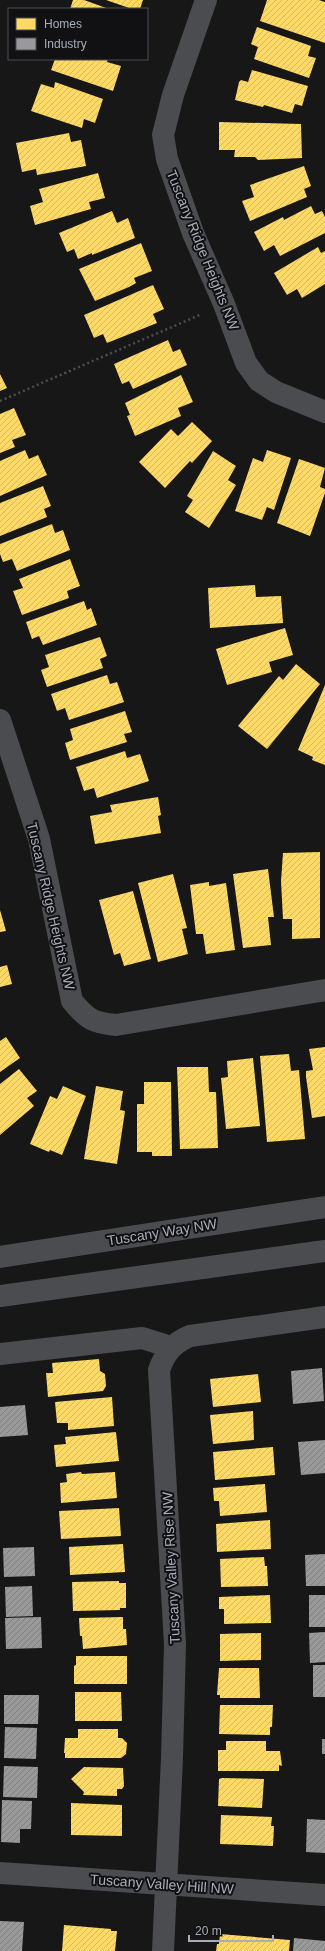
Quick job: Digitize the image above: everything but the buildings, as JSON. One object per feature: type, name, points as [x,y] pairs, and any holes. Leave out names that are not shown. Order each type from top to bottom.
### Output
[{"type":"street","name":"Tuscany Ridge Heights NW","points":[[206,0],[173,95],[163,135],[167,159],[193,233],[224,304],[246,363],[259,380],[276,392],[325,412]]},
{"type":"street","name":"Tuscany Ridge Heights NW","points":[[0,720],[39,839],[72,1001],[85,1017],[99,1024],[116,1025],[325,990]]},
{"type":"street","name":"Tuscany Way NW","points":[[0,1257],[325,1207]]},
{"type":"street","points":[[0,1296],[325,1251]]},
{"type":"street","name":"Tuscany Valley Rise NW","points":[[162,1951],[175,1644],[159,1370],[163,1357],[171,1347],[180,1340],[190,1336],[325,1318]]},
{"type":"street","points":[[0,1354],[142,1338],[171,1347]]},
{"type":"street","name":"Tuscany Valley Hill NW","points":[[0,1873],[325,1895]]},
{"type":"path","points":[[0,401],[224,304]]}]
